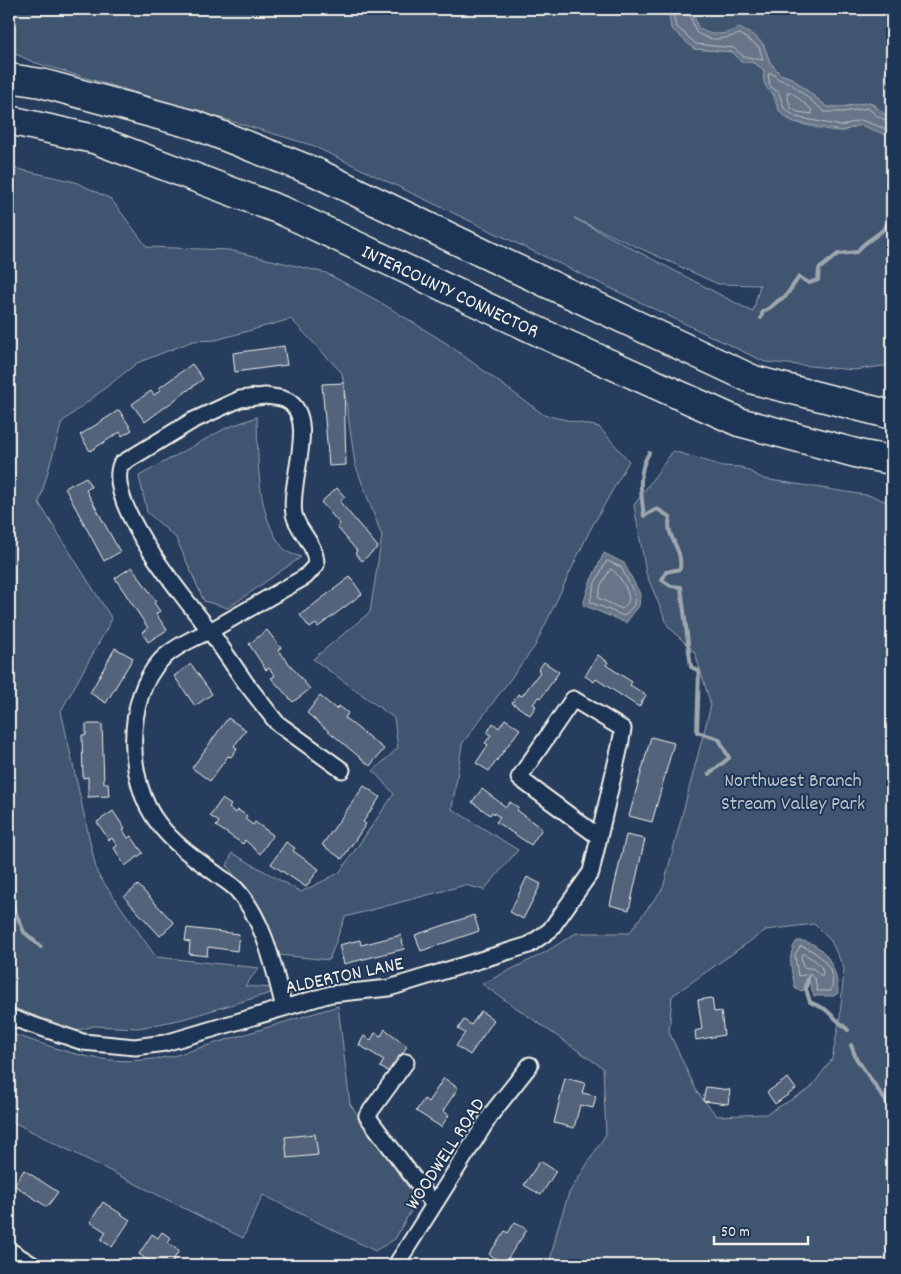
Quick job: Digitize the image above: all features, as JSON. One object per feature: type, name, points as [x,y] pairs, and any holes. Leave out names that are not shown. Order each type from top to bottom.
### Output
[{"type":"highway","points":[[9,78],[41,83],[195,125],[315,172],[490,257],[754,380],[892,416]]},
{"type":"highway","name":"INTERCOUNTY CONNECTOR","points":[[9,120],[94,138],[283,210],[548,336],[739,422],[863,455],[892,460]]},
{"type":"street","points":[[284,1008],[279,983],[256,918],[236,889],[176,844],[157,822],[144,801],[136,770],[134,740],[136,711],[150,677],[162,660],[191,638],[210,631],[290,587],[305,577],[316,565],[316,552],[294,516],[293,493],[301,441],[301,417],[287,400],[266,396],[240,399],[192,421],[122,464],[117,473],[119,488],[126,507],[151,554],[210,631],[245,682],[277,723],[342,770]]},
{"type":"street","name":"ALDERTON LANE","points":[[9,1017],[83,1042],[135,1047],[166,1043],[331,994],[389,988],[528,945],[550,930],[591,872],[599,837],[622,728],[573,699],[519,778],[599,837]]},
{"type":"street","points":[[406,1062],[367,1116],[434,1205]]},
{"type":"street","name":"WOODWELL ROAD","points":[[396,1265],[492,1113],[530,1065]]},
{"type":"street","points":[[9,1250],[33,1265]]},
{"type":"green space","points":[[9,9],[892,9],[892,119],[870,102],[842,107],[827,107],[792,78],[780,74],[770,62],[763,44],[694,49],[733,52],[741,62],[753,63],[761,67],[767,74],[779,110],[789,120],[835,131],[843,131],[863,125],[892,137],[892,363],[891,365],[854,370],[765,362],[311,145],[33,62],[9,51]],"holes":[[[574,218],[718,284],[760,285],[753,312]]]},
{"type":"green space","points":[[9,167],[75,182],[111,199],[147,247],[229,250],[326,273],[380,302],[446,343],[544,415],[599,427],[629,461],[589,532],[535,646],[462,744],[452,809],[518,850],[484,890],[465,885],[345,917],[329,960],[279,955],[259,908],[227,866],[232,853],[301,892],[339,873],[394,794],[373,771],[398,748],[394,718],[313,659],[370,612],[382,536],[355,464],[342,373],[291,319],[216,340],[193,341],[137,363],[62,422],[39,503],[112,619],[61,711],[97,873],[156,957],[259,968],[245,986],[273,988],[274,992],[183,1019],[139,1028],[94,1026],[75,1031],[9,1006]]},
{"type":"green space","points":[[257,417],[260,486],[268,521],[284,549],[301,557],[228,608],[204,601],[176,538],[147,512],[139,476],[226,428]]},
{"type":"green space","name":"Northwest Branch Stream Valley Park","points":[[673,451],[723,466],[741,467],[764,479],[872,496],[892,504],[892,1265],[549,1265],[569,1193],[606,1134],[603,1068],[482,984],[544,953],[576,933],[629,933],[663,888],[711,705],[695,653],[668,626],[646,573],[634,505]],"holes":[[[814,924],[831,941],[844,968],[840,1017],[832,1059],[810,1089],[766,1114],[717,1116],[697,1092],[669,1032],[672,996],[766,930]]]},
{"type":"green space","points":[[338,1006],[350,1104],[417,1200],[395,1239],[375,1251],[263,1195],[243,1238],[11,1121],[9,1122],[9,1033],[89,1057],[127,1061],[149,1060],[173,1056]]},
{"type":"water","points":[[668,9],[692,9],[698,28],[708,33],[723,33],[739,28],[755,36],[763,44],[770,62],[780,74],[792,78],[827,107],[842,107],[870,102],[880,112],[892,119],[892,137],[860,125],[842,131],[794,122],[784,116],[779,110],[775,95],[765,85],[763,78],[764,70],[751,61],[741,62],[733,52],[694,49],[671,28]]},
{"type":"water","points":[[604,553],[624,563],[640,594],[639,606],[626,623],[583,605],[590,582]]},
{"type":"water","points":[[797,941],[815,945],[828,958],[836,975],[838,993],[834,996],[814,996],[808,978],[805,981],[804,990],[799,991],[795,988],[791,958]]},
{"type":"building","points":[[284,346],[287,365],[235,372],[233,353]]},
{"type":"building","points":[[192,364],[203,379],[145,422],[132,404],[151,391],[154,395],[161,390],[159,388]]},
{"type":"building","points":[[344,383],[346,465],[329,466],[322,384]]},
{"type":"building","points":[[119,410],[132,430],[122,436],[120,432],[90,451],[80,435]]},
{"type":"building","points":[[86,477],[91,487],[86,490],[120,552],[104,561],[65,488]]},
{"type":"building","points":[[337,488],[345,497],[340,502],[378,547],[362,561],[355,553],[357,551],[337,527],[340,524],[321,502]]},
{"type":"building","points":[[132,567],[156,601],[154,603],[160,611],[156,614],[167,630],[148,642],[142,632],[148,628],[115,578]]},
{"type":"building","points":[[350,577],[362,594],[318,627],[316,624],[310,628],[300,615]]},
{"type":"building","points":[[267,630],[281,648],[278,650],[310,689],[293,702],[271,678],[275,676],[269,668],[266,670],[249,644]]},
{"type":"building","points":[[115,648],[133,658],[106,703],[90,693]]},
{"type":"building","points":[[598,655],[608,662],[606,665],[632,682],[630,685],[646,695],[639,707],[596,679],[594,682],[585,676]]},
{"type":"building","points":[[544,662],[559,672],[541,698],[539,697],[533,704],[536,706],[530,715],[512,703],[518,694],[522,696],[540,672],[538,670]]},
{"type":"building","points":[[191,664],[212,694],[195,706],[174,676]]},
{"type":"building","points":[[320,696],[336,709],[339,706],[348,713],[345,718],[384,749],[370,766],[307,713]]},
{"type":"building","points":[[228,718],[246,730],[234,746],[237,749],[231,757],[228,756],[210,781],[192,768]]},
{"type":"building","points":[[505,719],[520,729],[489,771],[476,763],[488,745],[485,743],[491,735],[487,733],[493,723],[499,728]]},
{"type":"building","points":[[86,724],[102,724],[104,783],[108,783],[109,796],[88,797],[88,777],[83,778],[82,735],[86,735]]},
{"type":"building","points":[[651,737],[674,743],[652,822],[629,816]]},
{"type":"building","points":[[364,786],[380,797],[363,822],[366,824],[342,859],[322,845]]},
{"type":"building","points":[[482,789],[506,807],[510,802],[519,808],[517,810],[542,829],[531,845],[496,822],[500,817],[492,812],[490,815],[472,802]]},
{"type":"building","points":[[222,799],[231,805],[229,808],[236,813],[238,810],[247,816],[245,819],[253,825],[255,822],[273,835],[260,854],[245,840],[243,844],[216,826],[219,822],[210,816]]},
{"type":"building","points":[[113,811],[125,829],[123,830],[128,838],[131,836],[143,853],[125,866],[114,848],[117,846],[112,838],[109,840],[97,822]]},
{"type":"building","points":[[626,835],[645,839],[629,910],[610,905]]},
{"type":"building","points":[[286,842],[295,848],[293,851],[319,869],[306,887],[271,864]]},
{"type":"building","points":[[527,877],[541,884],[523,919],[510,912]]},
{"type":"building","points":[[138,885],[174,923],[160,936],[124,897]]},
{"type":"building","points":[[474,915],[479,931],[421,951],[415,935]]},
{"type":"building","points":[[187,928],[239,934],[237,951],[208,947],[207,956],[189,954],[190,942],[185,941]]},
{"type":"building","points":[[401,935],[404,949],[344,964],[339,945],[360,940],[361,945]]},
{"type":"building","points":[[712,998],[714,1012],[721,1011],[724,1035],[696,1040],[695,1031],[702,1029],[698,1000]]},
{"type":"building","points":[[481,1011],[494,1020],[470,1055],[456,1046],[465,1033],[458,1029],[464,1020],[471,1025]]},
{"type":"building","points":[[385,1029],[407,1046],[391,1073],[380,1067],[384,1060],[359,1045],[364,1036],[371,1040],[375,1033],[381,1036]]},
{"type":"building","points":[[444,1078],[458,1088],[443,1111],[449,1115],[441,1127],[416,1111],[424,1099],[428,1102]]},
{"type":"building","points":[[565,1078],[585,1083],[582,1093],[596,1096],[593,1108],[580,1105],[574,1128],[554,1123]]},
{"type":"building","points":[[788,1078],[796,1089],[775,1104],[767,1092]]},
{"type":"building","points":[[706,1087],[730,1090],[728,1104],[703,1101]]},
{"type":"building","points":[[315,1134],[318,1155],[287,1158],[285,1137]]},
{"type":"building","points":[[540,1161],[556,1171],[541,1195],[524,1185]]},
{"type":"building","points":[[24,1170],[58,1192],[47,1207],[14,1185]]},
{"type":"building","points":[[103,1202],[130,1220],[112,1247],[101,1240],[106,1232],[90,1222]]},
{"type":"building","points":[[515,1222],[527,1230],[504,1264],[489,1254],[505,1231],[508,1233]]},
{"type":"building","points":[[162,1232],[171,1238],[168,1243],[179,1251],[170,1265],[154,1265],[139,1254],[152,1234],[158,1238]]},
{"type":"waterway","points":[[761,318],[763,311],[785,297],[799,277],[809,283],[818,280],[819,269],[838,254],[857,252],[861,246],[882,231],[890,220],[892,212]]},
{"type":"waterway","points":[[649,453],[641,476],[644,516],[657,509],[670,517],[670,531],[679,554],[680,569],[666,572],[662,580],[671,586],[681,587],[691,667],[699,671],[697,732],[719,739],[729,758],[709,774]]},
{"type":"waterway","points":[[9,897],[24,932],[41,947]]},
{"type":"waterway","points":[[808,978],[806,989],[810,1002],[825,1009],[848,1030]]},
{"type":"waterway","points":[[851,1045],[856,1058],[892,1110]]},
{"type":"waterway","points":[[892,1126],[886,1140],[892,1153]]}]
